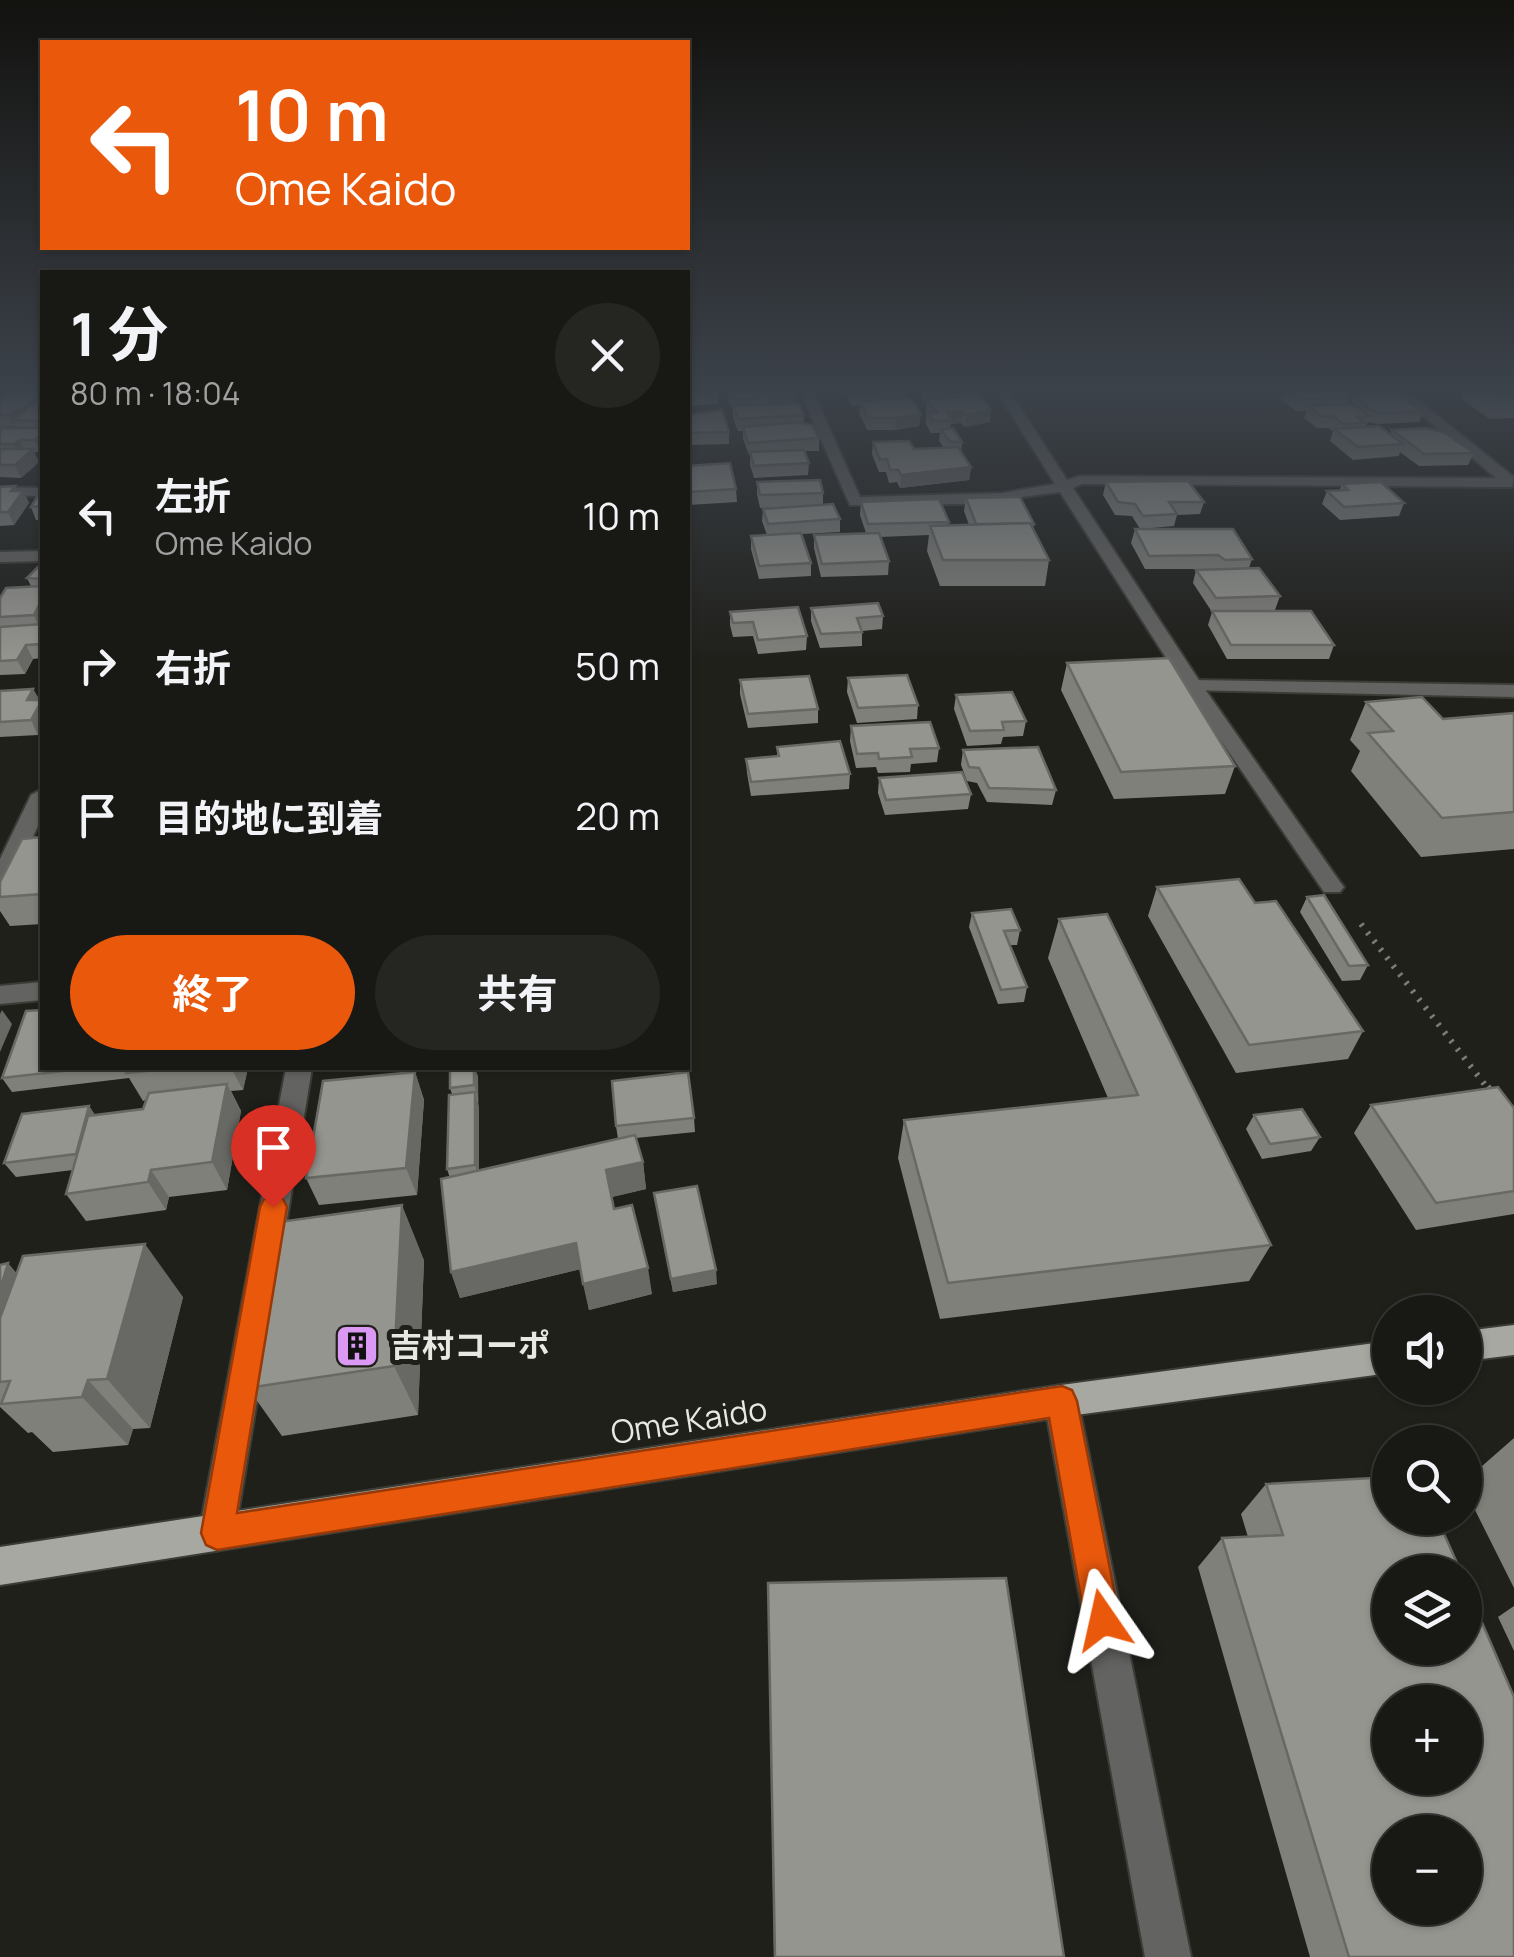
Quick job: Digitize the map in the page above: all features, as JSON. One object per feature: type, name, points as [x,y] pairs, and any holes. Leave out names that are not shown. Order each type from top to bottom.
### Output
[{"type":"main road","points":[[1482,1344],[1514,1340]]},
{"type":"main road","name":"Ome Kaido","points":[[0,1566],[1062,1401],[1372,1358]]},
{"type":"street","points":[[844,478],[854,502],[1017,495],[1065,488],[1080,480],[1513,482]]},
{"type":"street","points":[[1059,478],[1193,686],[1332,888]]},
{"type":"street","points":[[0,491],[40,492]]},
{"type":"street","points":[[0,557],[40,556]]},
{"type":"street","points":[[1193,686],[1514,690]]},
{"type":"street","points":[[0,883],[40,799]]},
{"type":"street","points":[[0,994],[40,991]]},
{"type":"street","points":[[217,1533],[298,1070]]},
{"type":"street","points":[[1062,1401],[1168,1957]]},
{"type":"path","points":[[1332,888],[1502,1106]]},
{"type":"building","points":[[690,478],[734,478],[736,489],[690,492]]},
{"type":"building","points":[[820,480],[823,493],[760,495],[757,482]]},
{"type":"building","points":[[1188,481],[1204,502],[1169,502],[1177,514],[1143,516],[1135,504],[1118,502],[1106,482]]},
{"type":"building","points":[[1381,482],[1404,503],[1344,507],[1327,491],[1348,490],[1342,484]]},
{"type":"building","points":[[15,486],[11,491],[23,491],[8,512],[0,512],[0,487]]},
{"type":"building","points":[[40,492],[40,506],[31,507]]},
{"type":"building","points":[[1020,497],[1034,524],[976,524],[966,498]]},
{"type":"building","points":[[939,499],[949,522],[868,524],[861,502]]},
{"type":"building","points":[[833,504],[840,519],[768,524],[763,509]]},
{"type":"building","points":[[1030,523],[1049,560],[943,560],[930,526]]},
{"type":"building","points":[[1135,529],[1233,529],[1252,559],[1225,560],[1218,555],[1149,556]]},
{"type":"building","points":[[801,533],[811,563],[759,566],[751,536]]},
{"type":"building","points":[[879,533],[889,561],[822,564],[814,535]]},
{"type":"building","points":[[40,565],[40,579],[27,578]]},
{"type":"building","points":[[1259,568],[1280,596],[1216,598],[1196,570]]},
{"type":"building","points":[[40,586],[40,603],[34,615],[0,617],[0,598],[6,588]]},
{"type":"building","points":[[878,603],[883,616],[857,618],[862,632],[821,634],[811,608]]},
{"type":"building","points":[[798,607],[807,636],[758,640],[753,622],[733,623],[730,612]]},
{"type":"building","points":[[1212,611],[1311,611],[1334,645],[1231,645]]},
{"type":"building","points":[[40,624],[40,644],[26,645],[17,660],[0,661],[0,627]]},
{"type":"building","points":[[1169,658],[1235,766],[1121,772],[1067,663]]},
{"type":"building","points":[[907,675],[918,705],[858,708],[848,678]]},
{"type":"building","points":[[809,676],[818,709],[748,714],[740,680]]},
{"type":"building","points":[[33,689],[27,700],[40,700],[40,704],[31,720],[0,722],[0,691]]},
{"type":"building","points":[[1012,692],[1026,721],[1002,722],[1004,730],[970,731],[956,695]]},
{"type":"building","points":[[1422,697],[1443,719],[1514,713],[1514,812],[1442,818],[1368,733],[1393,731],[1366,702]]},
{"type":"building","points":[[930,722],[939,748],[910,749],[912,757],[879,759],[878,753],[857,754],[851,726]]},
{"type":"building","points":[[840,741],[850,774],[751,782],[746,759],[779,756],[777,747]]},
{"type":"building","points":[[1038,747],[1056,790],[989,788],[979,768],[969,767],[963,750]]},
{"type":"building","points":[[962,772],[971,794],[886,800],[879,778]]},
{"type":"building","points":[[40,837],[40,894],[0,897],[0,882],[22,839]]},
{"type":"building","points":[[1239,879],[1255,903],[1276,901],[1363,1031],[1249,1045],[1157,887]]},
{"type":"building","points":[[1324,895],[1368,965],[1349,966],[1307,897]]},
{"type":"building","points":[[1011,909],[1020,930],[1004,931],[1027,987],[1001,990],[972,913]]},
{"type":"building","points":[[1107,914],[1271,1245],[948,1283],[904,1120],[1138,1095],[1059,919]]},
{"type":"building","points":[[40,1010],[40,1070],[72,1070],[2,1078],[26,1011]]},
{"type":"building","points":[[450,1070],[474,1070],[474,1085],[450,1088]]},
{"type":"building","points":[[415,1072],[406,1168],[306,1178],[323,1081]]},
{"type":"building","points":[[688,1072],[694,1118],[616,1126],[612,1081]]},
{"type":"building","points":[[227,1084],[212,1162],[151,1170],[148,1182],[66,1194],[88,1116],[143,1109],[149,1093]]},
{"type":"building","points":[[1498,1087],[1514,1108],[1514,1191],[1436,1203],[1371,1105]]},
{"type":"building","points":[[475,1092],[475,1165],[447,1169],[449,1095]]},
{"type":"building","points":[[89,1106],[76,1154],[4,1163],[22,1114]]},
{"type":"building","points":[[1302,1109],[1320,1137],[1270,1144],[1254,1115]]},
{"type":"building","points":[[635,1135],[643,1162],[606,1170],[614,1209],[632,1205],[648,1268],[583,1284],[576,1243],[451,1272],[441,1179]]},
{"type":"building","points":[[697,1186],[716,1270],[671,1279],[654,1193]]},
{"type":"building","points":[[402,1205],[394,1366],[248,1388],[272,1223]]},
{"type":"building","points":[[145,1244],[107,1379],[88,1380],[82,1397],[1,1404],[10,1381],[0,1382],[0,1318],[23,1256]]},
{"type":"building","points":[[8,1263],[0,1290],[0,1265]]},
{"type":"building","points":[[1372,1478],[1372,1535],[1445,1535],[1453,1555],[1372,1555],[1372,1665],[1482,1665],[1482,1623],[1514,1697],[1514,1957],[1349,1957],[1222,1538],[1283,1535],[1266,1484]]},
{"type":"building","points":[[1006,1578],[1064,1957],[775,1957],[768,1583]]},
{"type":"place","name":"吉村コーポ","points":[[357,1346]]},
{"type":"route","points":[[273,1207],[217,1533],[1062,1401],[1103,1620]]}]
